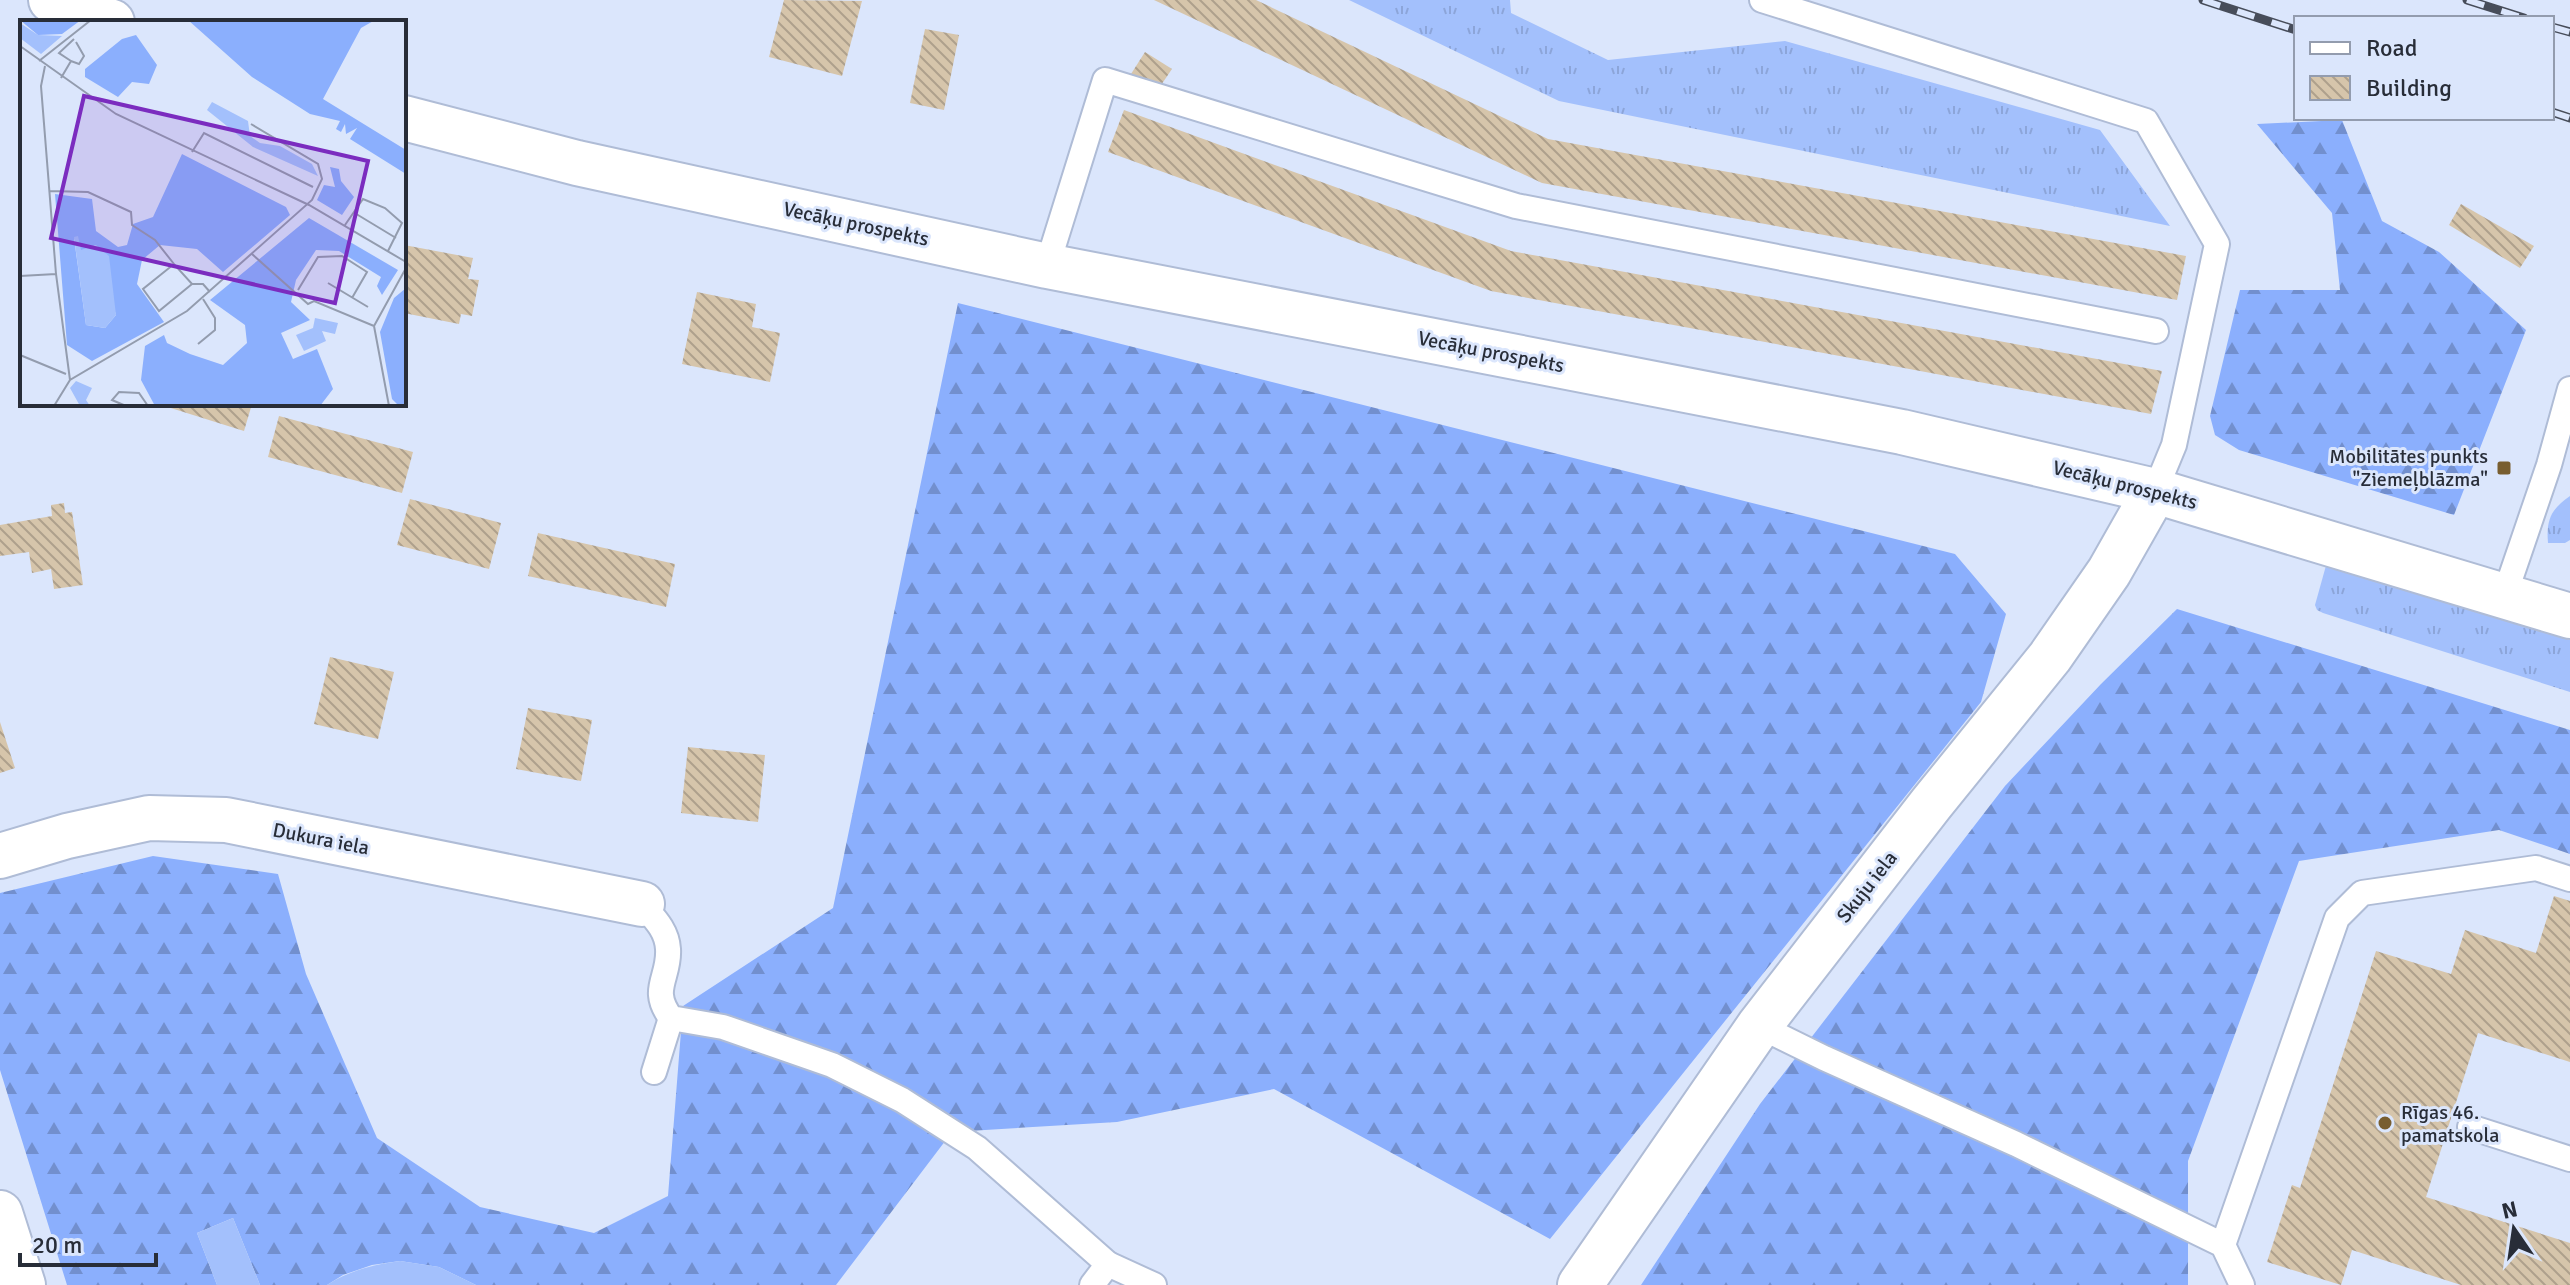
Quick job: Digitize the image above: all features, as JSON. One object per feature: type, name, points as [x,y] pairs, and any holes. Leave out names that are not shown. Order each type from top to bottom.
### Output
[{"type":"main road","points":[[51,0],[106,20]]},
{"type":"main road","name":"Vecāķu prospekts","points":[[406,119],[577,163],[1047,266],[1902,432],[2155,491],[2570,616]]},
{"type":"main road","name":"Skuju iela","points":[[1580,1285],[1759,1026],[2050,657],[2109,572],[2155,491]]},
{"type":"main road","name":"Dukura iela","points":[[0,856],[67,836],[149,818],[226,820],[642,904]]},
{"type":"main road","points":[[0,1213],[23,1285]]},
{"type":"lane","points":[[1762,0],[2146,121],[2217,244],[2174,445],[2155,491]]},
{"type":"lane","points":[[1047,266],[1105,80],[1516,206],[2156,331]]},
{"type":"lane","points":[[2505,594],[2559,468],[2570,389]]},
{"type":"lane","points":[[2223,1245],[2337,918],[2362,893],[2536,868],[2570,879]]},
{"type":"lane","points":[[642,904],[662,927],[668,950],[659,992],[662,1006],[671,1018],[723,1027],[832,1065],[902,1100],[977,1148],[1108,1264],[1154,1285]]},
{"type":"lane","points":[[654,1072],[671,1018]]},
{"type":"lane","points":[[1759,1026],[2016,1144],[2223,1245],[2242,1285]]},
{"type":"lane","points":[[2470,1127],[2570,1159]]},
{"type":"lane","points":[[1092,1285],[1108,1264]]},
{"type":"green space","points":[[1349,0],[1510,0],[1511,13],[1608,60],[1785,41],[2100,130],[2170,226],[1559,101]]},
{"type":"green space","points":[[2342,120],[2382,221],[2439,252],[2526,330],[2454,515],[2239,450],[2215,435],[2210,416],[2240,290],[2340,290],[2332,213],[2257,124]]},
{"type":"green space","points":[[958,303],[1955,554],[2006,614],[1981,702],[1550,1239],[1274,1089],[1117,1122],[952,1132],[836,1285],[476,1285],[439,1267],[400,1261],[372,1265],[343,1275],[327,1285],[260,1285],[233,1218],[197,1233],[217,1285],[67,1285],[0,1070],[0,893],[153,856],[278,874],[306,974],[377,1138],[480,1207],[594,1233],[668,1196],[683,1006],[833,908]]},
{"type":"green space","points":[[2570,496],[2570,540],[2548,543],[2551,516]]},
{"type":"green space","points":[[2327,562],[2570,640],[2570,692],[2317,610],[2315,605]]},
{"type":"green space","points":[[2177,609],[2570,730],[2570,854],[2499,830],[2299,861],[2188,1161],[2188,1285],[1641,1285],[1760,1104],[2005,786]]},
{"type":"green space","points":[[233,1218],[260,1285],[217,1285],[197,1233]]},
{"type":"green space","points":[[400,1261],[439,1267],[476,1285],[327,1285],[362,1269]]},
{"type":"building","points":[[784,0],[862,1],[842,76],[769,57]]},
{"type":"building","points":[[1154,0],[1256,0],[1548,139],[2186,256],[2177,300],[1542,183]]},
{"type":"building","points":[[925,29],[959,35],[944,110],[910,103]]},
{"type":"building","points":[[1145,52],[1172,69],[1157,91],[1131,74]]},
{"type":"building","points":[[1124,110],[1511,251],[2162,371],[2151,414],[1491,291],[1108,152]]},
{"type":"building","points":[[2461,204],[2534,246],[2520,268],[2449,225]]},
{"type":"building","points":[[406,245],[473,258],[468,279],[479,280],[472,316],[461,314],[459,324],[406,313]]},
{"type":"building","points":[[697,292],[756,304],[752,327],[780,333],[770,382],[682,364]]},
{"type":"building","points":[[164,406],[251,406],[244,431]]},
{"type":"building","points":[[279,416],[413,452],[402,493],[268,457]]},
{"type":"building","points":[[410,499],[501,523],[489,569],[397,545]]},
{"type":"building","points":[[64,503],[65,513],[72,512],[83,585],[54,589],[51,569],[32,573],[29,552],[0,556],[0,525],[52,516],[51,505]]},
{"type":"building","points":[[538,533],[675,564],[666,607],[528,576]]},
{"type":"building","points":[[330,657],[394,672],[378,739],[314,724]]},
{"type":"building","points":[[528,708],[592,720],[581,781],[516,769]]},
{"type":"building","points":[[0,722],[15,768],[0,773]]},
{"type":"building","points":[[688,747],[765,755],[758,822],[681,813]]},
{"type":"building","name":"Rīgas 46. pamatskola","points":[[2554,896],[2570,901],[2570,1062],[2478,1033],[2426,1197],[2570,1243],[2570,1285],[2461,1285],[2352,1250],[2341,1285],[2267,1262],[2292,1185],[2300,1188],[2376,951],[2451,974],[2465,930],[2536,953]]},
{"type":"railway","points":[[2203,0],[2294,29]]},
{"type":"railway","points":[[2467,0],[2518,16]]},
{"type":"railway","points":[[2554,28],[2570,32]]},
{"type":"railway","points":[[2554,113],[2570,118]]},
{"type":"place","name":"Mobilitātes punkts \"Ziemeļblāzma\"","points":[[2504,468]]},
{"type":"place","name":"Rīgas 46. pamatskola","points":[[2385,1123]]}]
